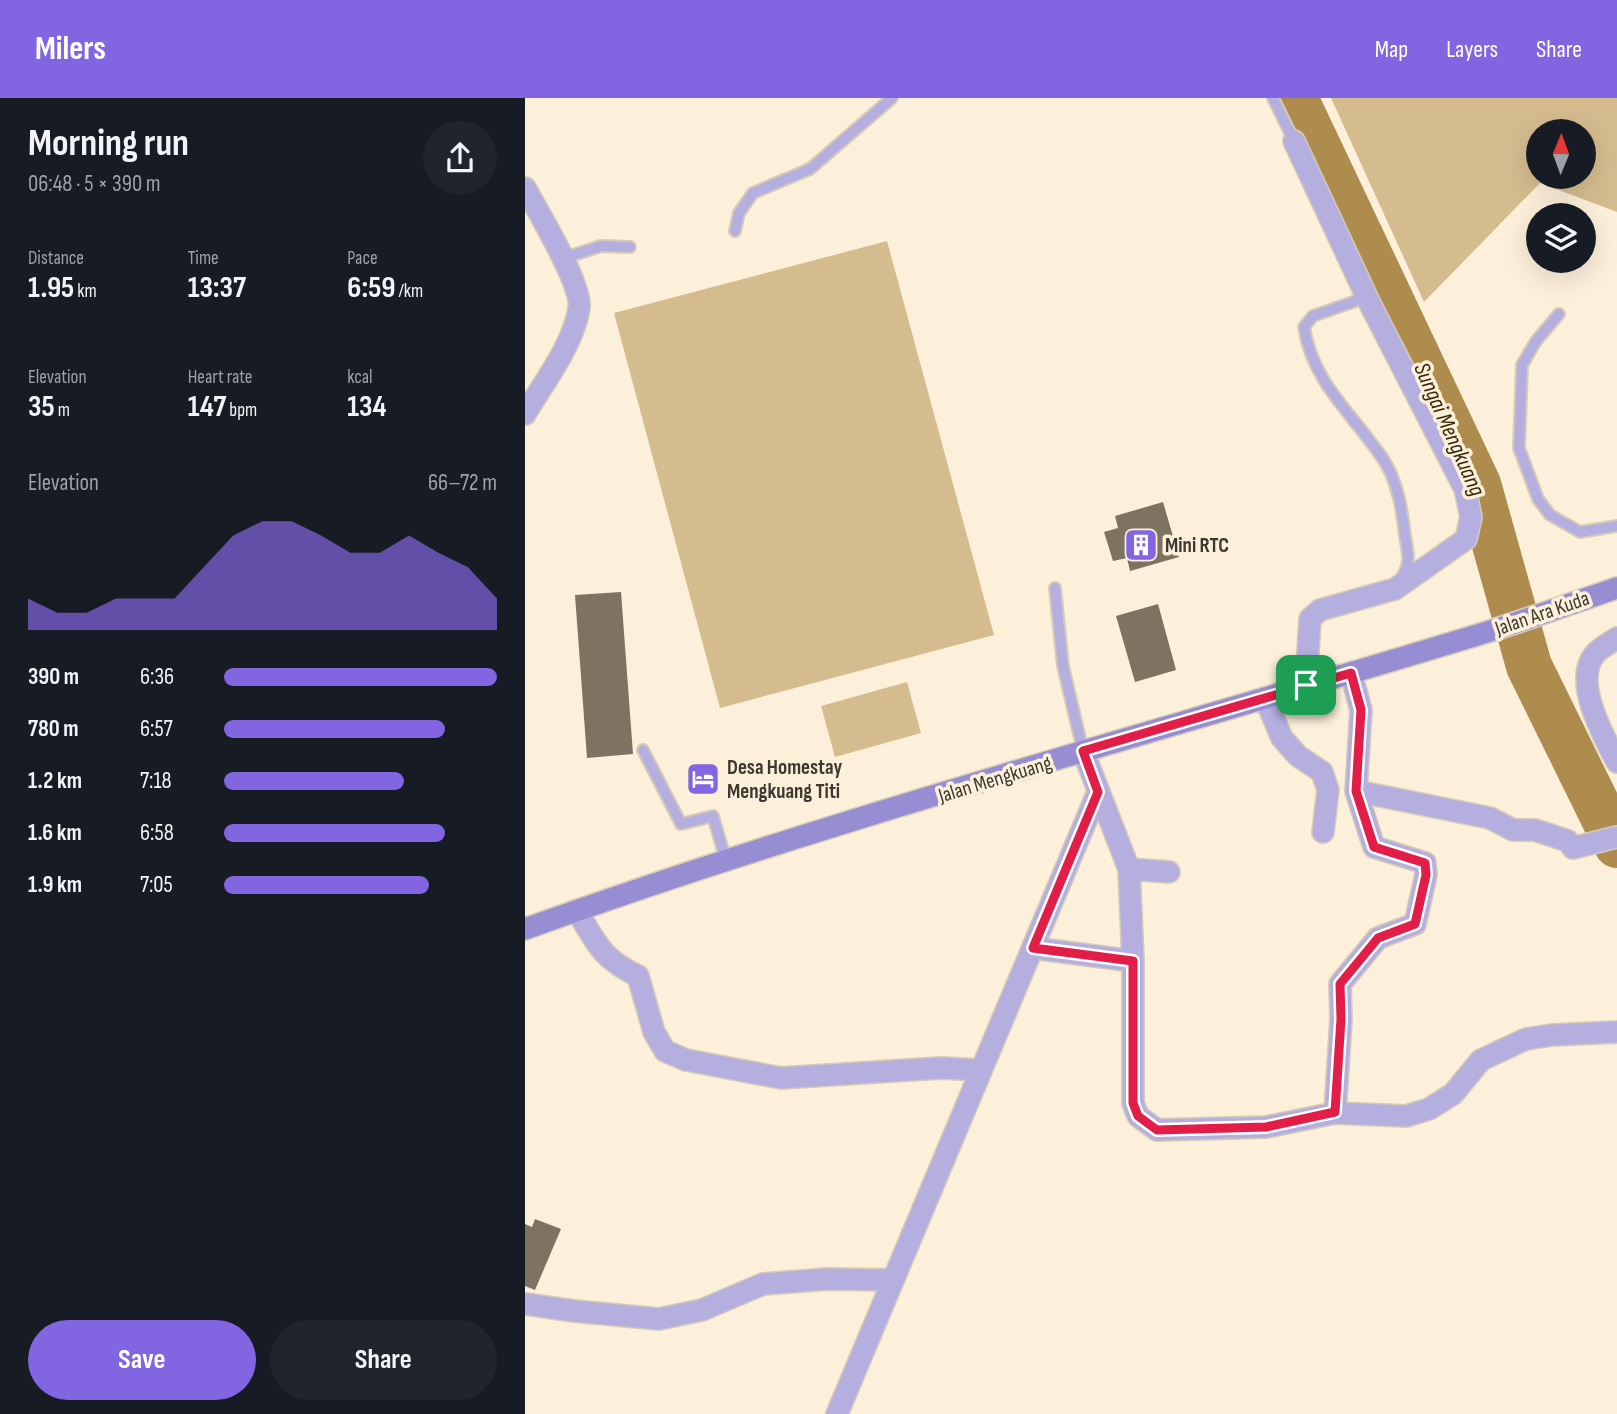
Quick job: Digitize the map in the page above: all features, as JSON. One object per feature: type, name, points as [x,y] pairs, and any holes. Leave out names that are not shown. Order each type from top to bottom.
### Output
[{"type":"main road","name":"Jalan Ara Kuda","points":[[1467,638],[1611,590]]},
{"type":"main road","name":"Jalan Mengkuang","points":[[525,929],[726,861],[1083,751],[1467,638]]},
{"type":"street","points":[[1294,141],[1367,297],[1465,489],[1471,517],[1466,538],[1395,589],[1320,610],[1310,619],[1306,685]]},
{"type":"street","points":[[525,188],[564,257],[580,307],[565,347],[525,414]]},
{"type":"street","points":[[1617,638],[1594,655],[1587,677],[1594,717],[1617,762]]},
{"type":"street","points":[[1335,1112],[1341,1019],[1340,984],[1378,938],[1415,924],[1426,875],[1425,863],[1374,847],[1356,791],[1361,710],[1351,673]]},
{"type":"street","points":[[1265,698],[1282,738],[1298,756],[1322,772],[1328,790],[1323,832]]},
{"type":"street","points":[[1083,751],[1129,869],[1133,961],[1133,1103],[1138,1116],[1157,1130],[1266,1127],[1335,1112],[1406,1116],[1429,1109],[1453,1094],[1481,1060],[1526,1039],[1617,1032]]},
{"type":"street","points":[[1356,791],[1490,818],[1513,830],[1535,830],[1568,841],[1573,848],[1617,837]]},
{"type":"street","points":[[837,1414],[1098,792]]},
{"type":"street","points":[[1129,869],[1169,872]]},
{"type":"street","points":[[577,911],[603,955],[638,976],[655,1032],[665,1051],[686,1060],[781,1078],[941,1068],[981,1070]]},
{"type":"street","points":[[1033,948],[1133,961]]},
{"type":"street","points":[[525,1304],[659,1319],[702,1310],[763,1284],[828,1279],[892,1280]]},
{"type":"lane","points":[[735,231],[739,213],[753,193],[810,169],[892,98]]},
{"type":"lane","points":[[1273,98],[1294,141]]},
{"type":"lane","points":[[564,257],[601,246],[630,247]]},
{"type":"lane","points":[[1367,297],[1313,316],[1304,327],[1307,345],[1331,395],[1384,461],[1401,500],[1409,565],[1395,589]]},
{"type":"lane","points":[[1559,314],[1536,341],[1523,365],[1519,448],[1538,499],[1550,516],[1580,532],[1617,526]]},
{"type":"lane","points":[[1055,588],[1063,666],[1083,751]]},
{"type":"lane","points":[[643,750],[681,824],[713,816],[726,861]]},
{"type":"shaded area","points":[[1331,98],[1617,98],[1617,212],[1556,189],[1596,189],[1596,119],[1526,119],[1526,189],[1534,189],[1424,302]]},
{"type":"shaded area","points":[[887,241],[994,635],[720,708],[614,313]]},
{"type":"shaded area","points":[[907,682],[921,733],[835,757],[821,706]]},
{"type":"building","name":"Mini RTC","points":[[1163,502],[1179,557],[1130,571],[1127,558],[1113,561],[1104,532],[1118,528],[1115,516]]},
{"type":"building","points":[[621,592],[633,754],[587,758],[575,595]]},
{"type":"building","points":[[1158,604],[1176,670],[1135,682],[1116,616]]},
{"type":"building","points":[[535,1219],[561,1229],[535,1290],[525,1286],[525,1224],[532,1227]]},
{"type":"waterway","name":"Sungai Mengkuang","points":[[1295,98],[1478,484],[1529,666],[1617,845]]},
{"type":"place","name":"Mini RTC","points":[[1141,545]]},
{"type":"place","name":"Desa Homestay Mengkuang Titi","points":[[703,779]]},
{"type":"route","points":[[1351,673],[1361,710],[1356,791],[1374,847],[1425,863],[1422,900],[1415,924],[1378,938],[1340,984],[1341,1019],[1335,1112],[1266,1127],[1157,1130],[1138,1116],[1133,1103],[1133,961],[1033,948],[1098,792],[1083,751],[1306,685],[1351,673]]}]
